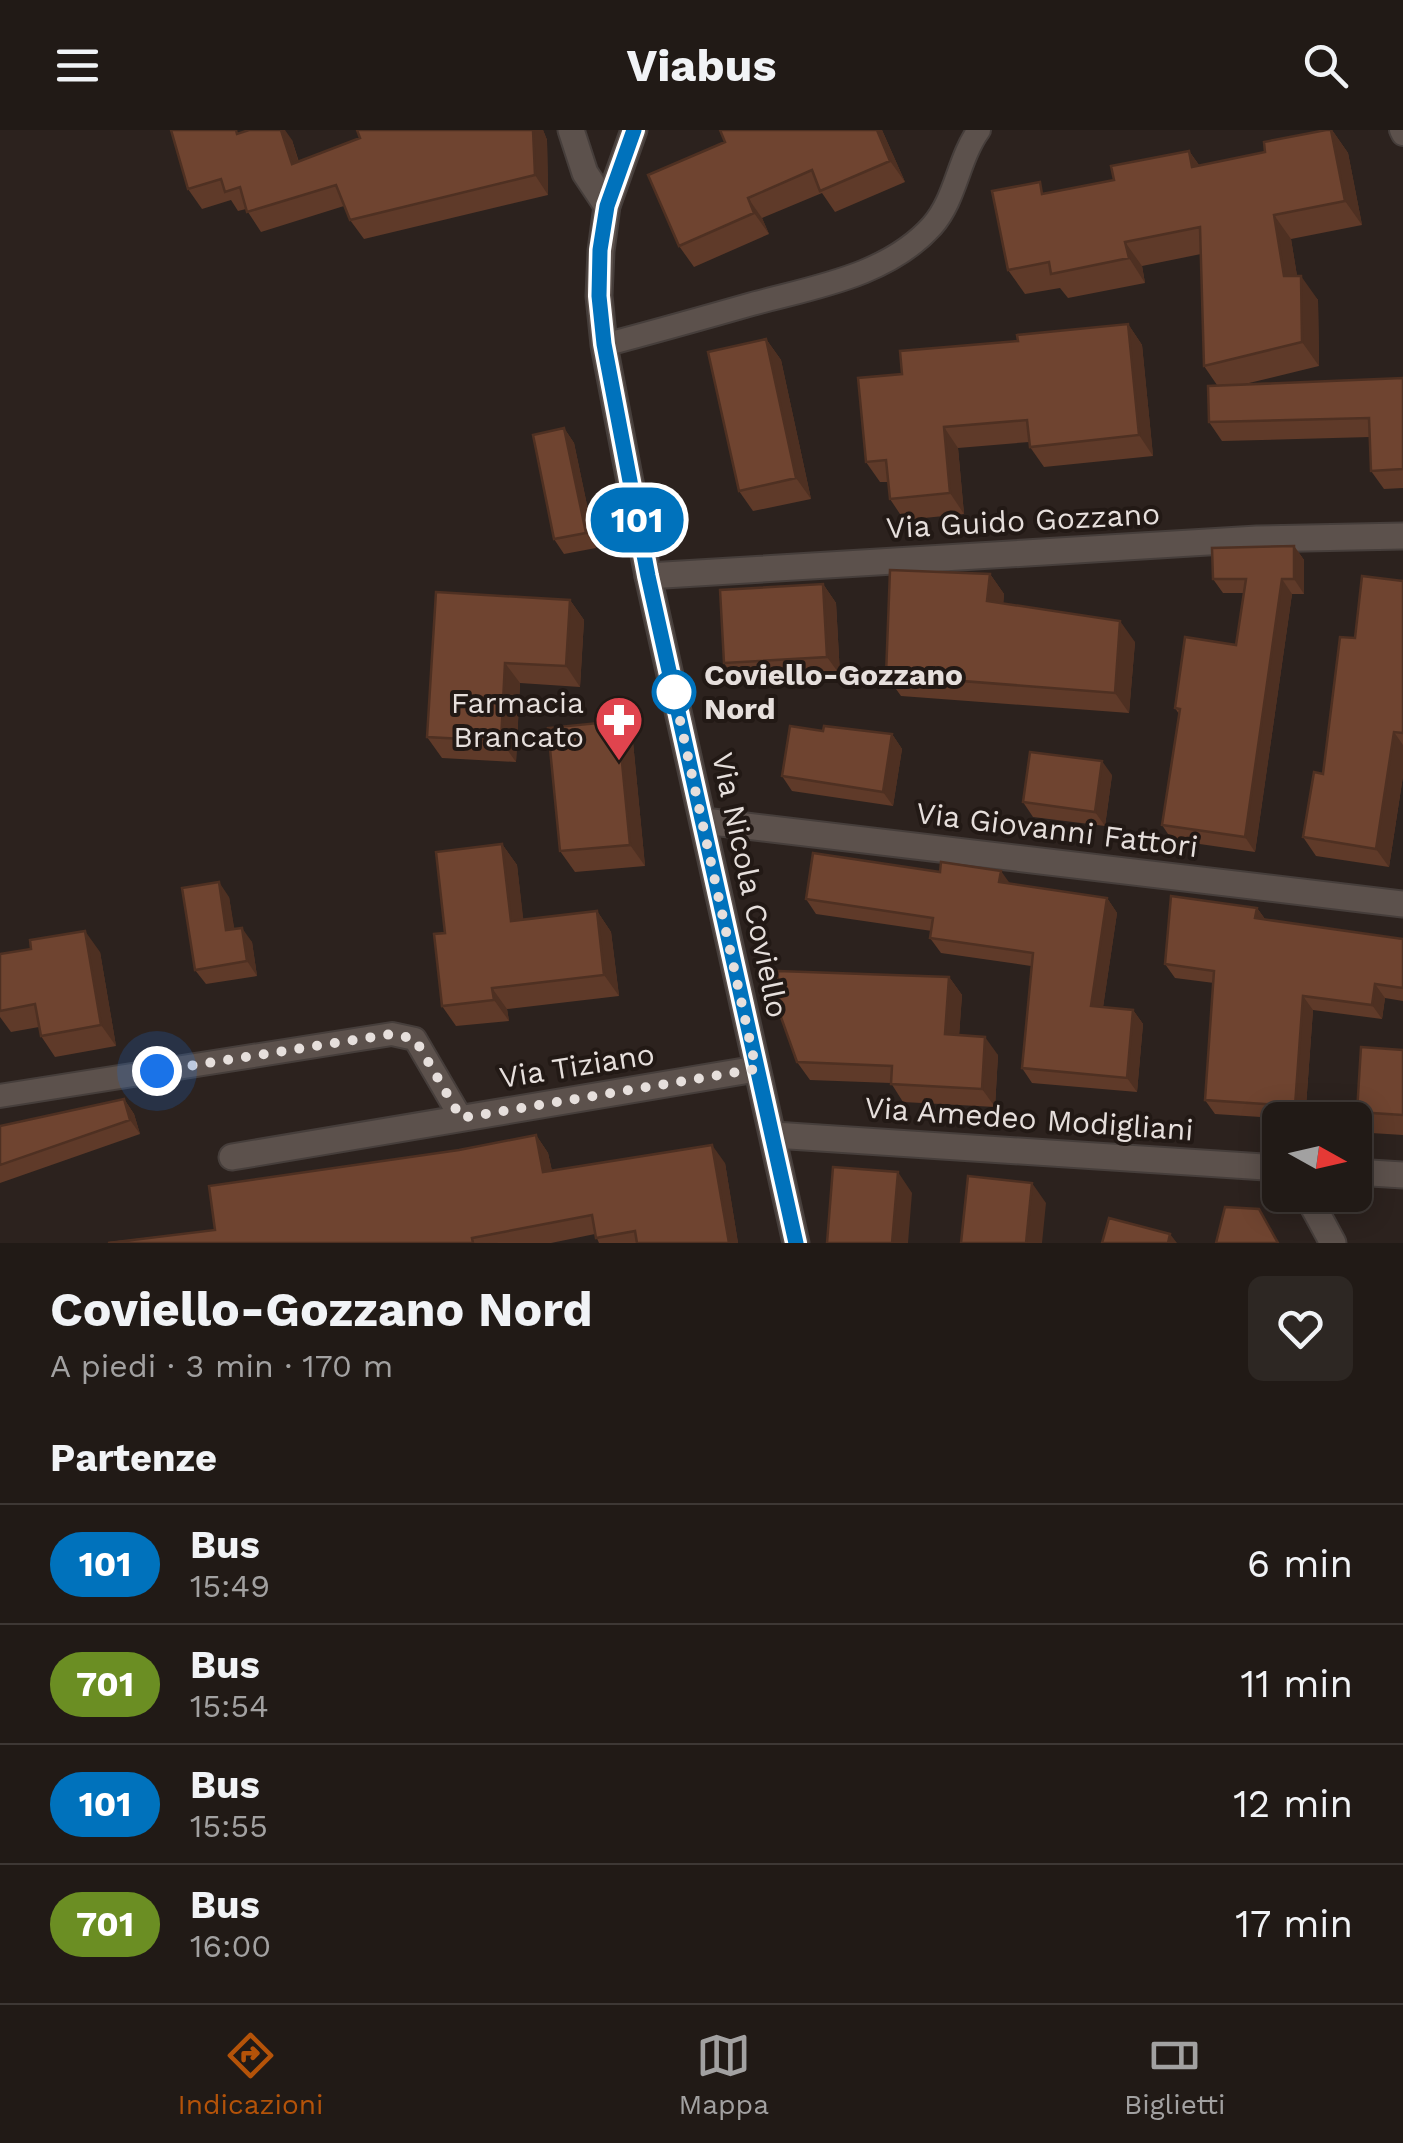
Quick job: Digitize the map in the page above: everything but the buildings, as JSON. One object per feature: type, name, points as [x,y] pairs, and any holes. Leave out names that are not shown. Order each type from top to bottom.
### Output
[{"type":"street","points":[[572,130],[585,173],[607,206]]},
{"type":"street","name":"Via Nicola Coviello","points":[[634,130],[607,206],[599,296],[604,344],[648,576],[796,1243]]},
{"type":"street","name":"Via Guido Gozzano","points":[[648,576],[1257,539],[1403,536]]},
{"type":"street","name":"Via Giovanni Fattori","points":[[704,820],[1403,904]]},
{"type":"street","name":"Via Tiziano","points":[[232,1158],[756,1069]]},
{"type":"street","name":"Via Amedeo Modigliani","points":[[774,1135],[1262,1167]]},
{"type":"street","points":[[1372,1173],[1403,1176]]},
{"type":"street","points":[[1316,1212],[1333,1243]]},
{"type":"lane","points":[[604,344],[865,272],[905,250],[934,225],[979,130]]},
{"type":"lane","points":[[0,1096],[392,1034],[415,1039],[461,1118]]},
{"type":"bus line","name":"101","points":[[634,130],[607,206],[600,250],[604,344],[648,576],[796,1243]]},
{"type":"place","name":"Coviello-Gozzano Nord","points":[[674,692]]},
{"type":"place","name":"Farmacia Brancato","points":[[619,762]]},
{"type":"route","points":[[157,1071],[392,1034],[415,1039],[461,1118],[756,1069],[671,679],[674,692]]}]
